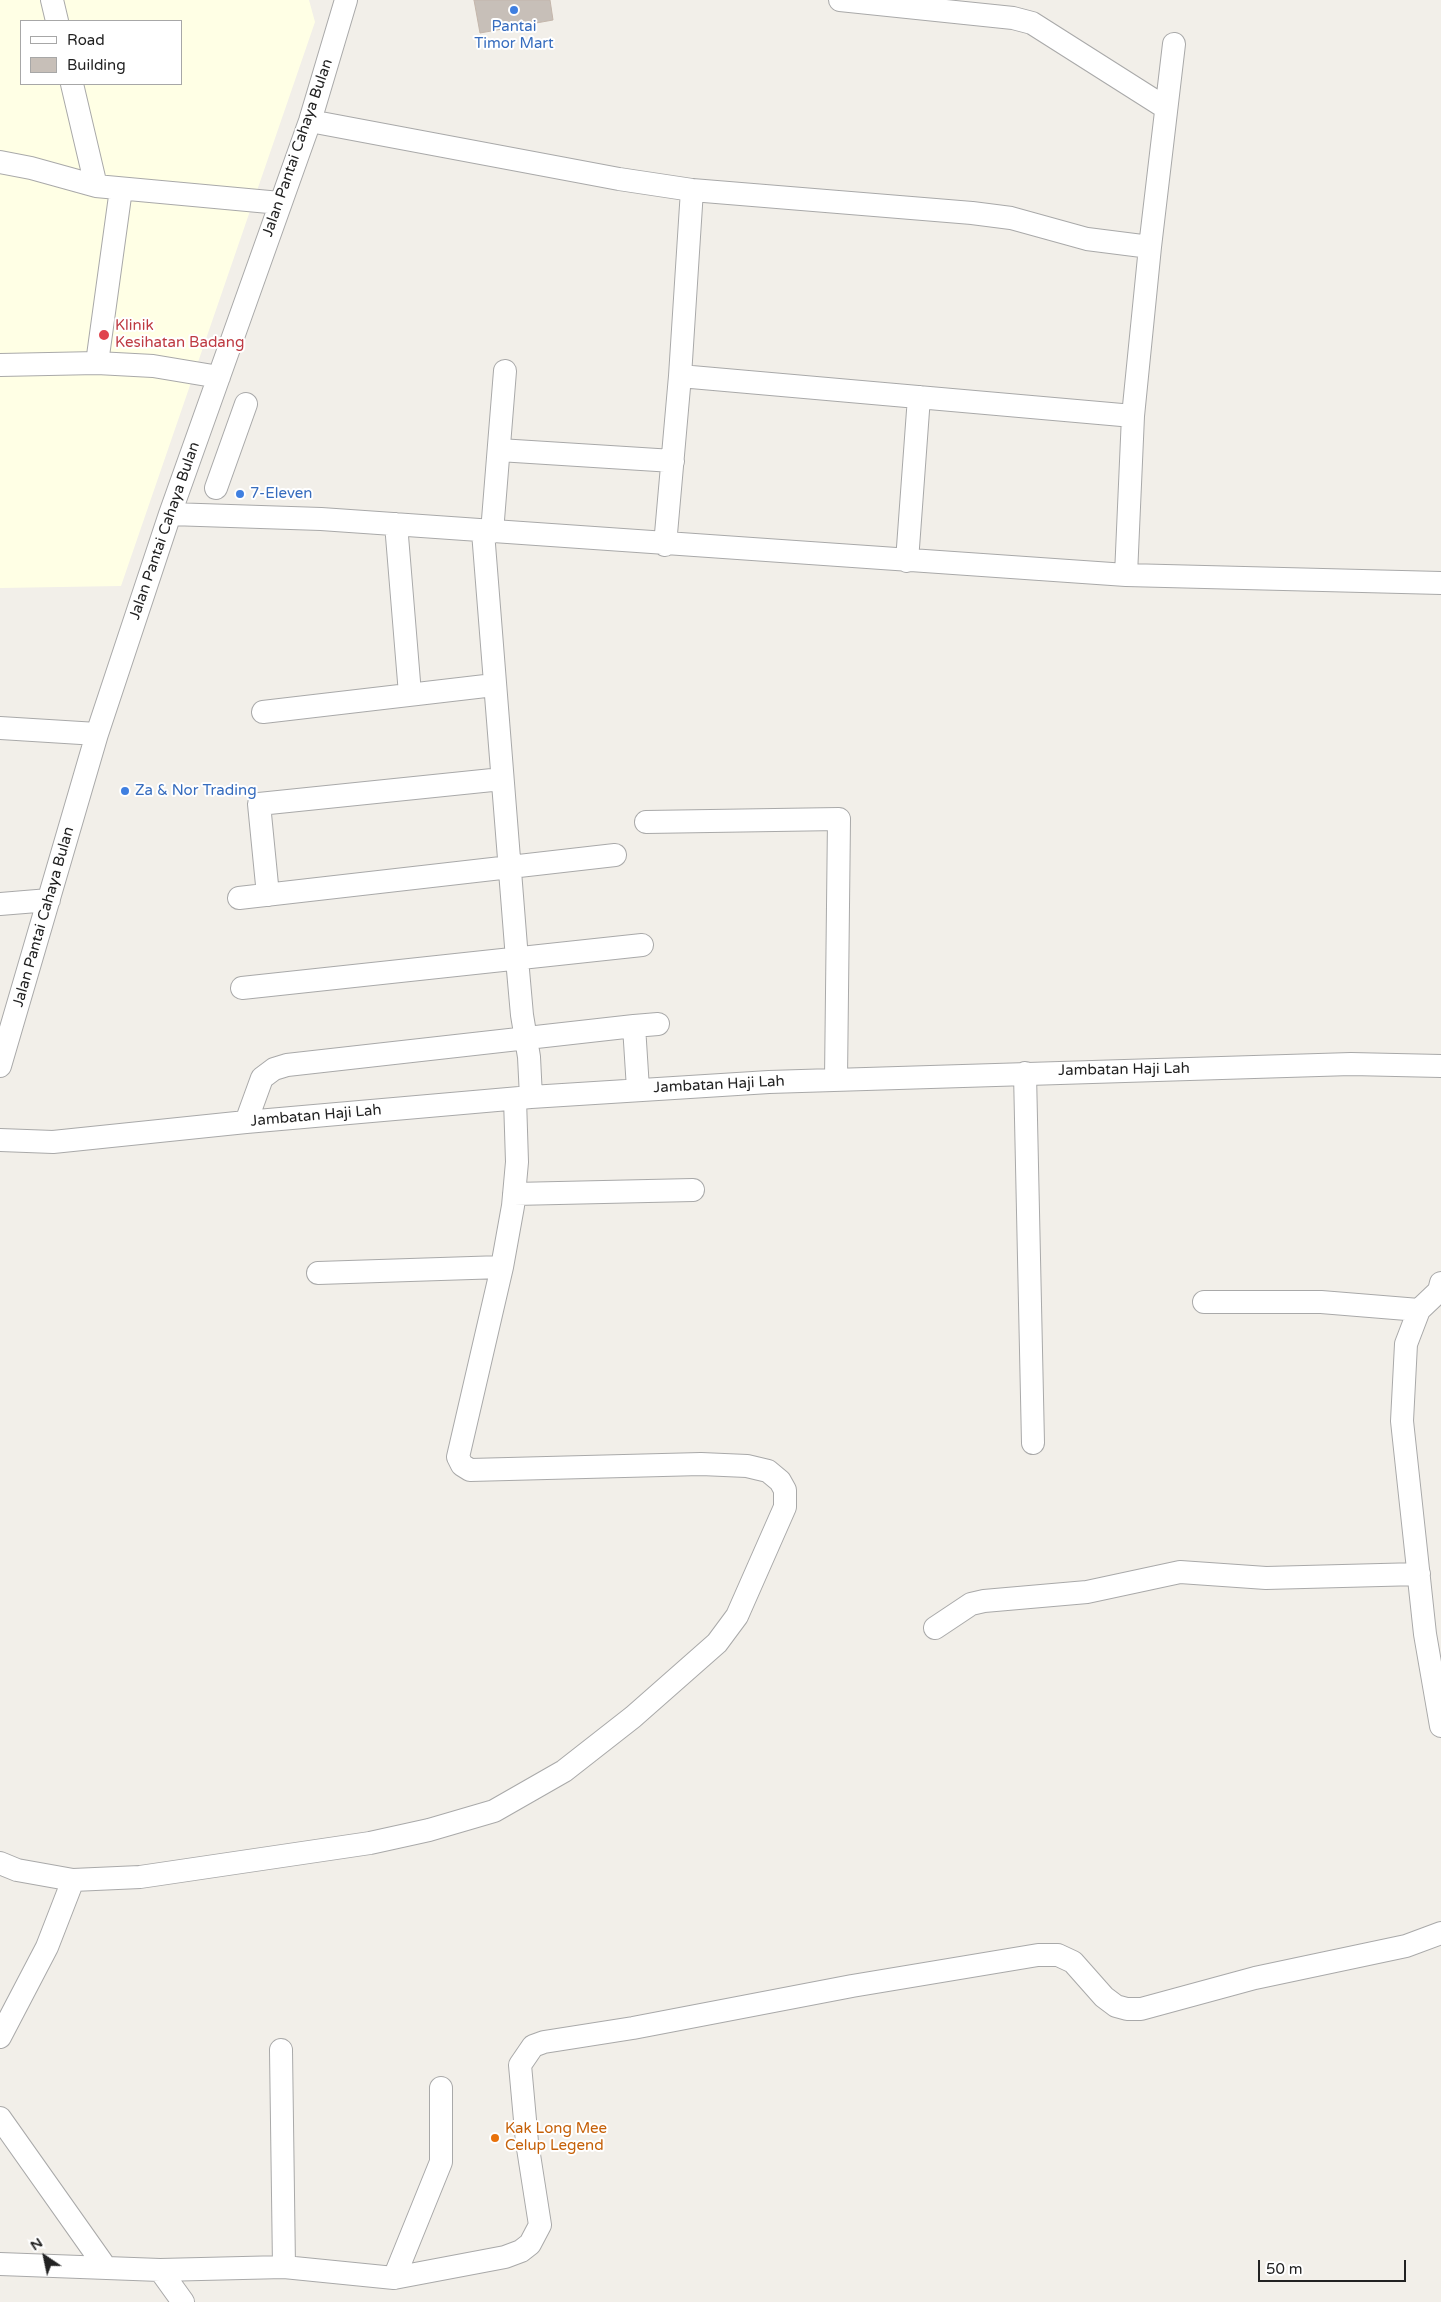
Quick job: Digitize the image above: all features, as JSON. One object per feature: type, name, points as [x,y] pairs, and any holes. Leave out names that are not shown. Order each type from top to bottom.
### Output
[{"type":"street","points":[[52,0],[57,20]]},
{"type":"street","name":"Jalan Pantai Cahaya Bulan","points":[[0,1066],[97,734],[170,514],[310,121],[346,0]]},
{"type":"street","points":[[840,0],[1013,18],[1032,24],[1166,108]]},
{"type":"street","points":[[1126,575],[1134,416],[1150,247],[1174,44]]},
{"type":"street","points":[[72,85],[96,186]]},
{"type":"street","points":[[310,121],[619,179],[692,190],[972,213],[1011,218],[1087,239],[1150,247]]},
{"type":"street","points":[[0,162],[31,168],[96,186],[280,203]]},
{"type":"street","points":[[97,363],[121,189]]},
{"type":"street","points":[[665,545],[680,376],[692,190]]},
{"type":"street","points":[[0,365],[97,363],[153,366],[219,377]]},
{"type":"street","points":[[0,1863],[17,1870],[73,1880],[140,1877],[370,1843],[429,1830],[494,1811],[564,1771],[625,1723],[717,1642],[737,1616],[785,1507],[784,1490],[780,1482],[768,1471],[747,1466],[701,1464],[470,1470],[462,1465],[458,1457],[502,1267],[514,1194],[524,1098],[526,1037],[522,1015],[494,685],[488,532],[499,450],[504,371]]},
{"type":"street","points":[[680,376],[1134,416]]},
{"type":"street","points":[[907,561],[919,397]]},
{"type":"street","points":[[216,488],[246,404]]},
{"type":"street","points":[[202,424],[234,436]]},
{"type":"street","points":[[499,450],[673,461]]},
{"type":"street","points":[[170,514],[321,519],[665,545],[1126,575],[1441,583]]},
{"type":"street","points":[[396,524],[410,694]]},
{"type":"street","points":[[263,712],[494,685]]},
{"type":"street","points":[[0,728],[97,734]]},
{"type":"street","points":[[268,895],[260,804],[502,779]]},
{"type":"street","points":[[646,822],[839,819],[836,1079]]},
{"type":"street","points":[[239,898],[509,869],[615,855]]},
{"type":"street","points":[[0,904],[49,900]]},
{"type":"street","points":[[242,988],[642,945]]},
{"type":"street","points":[[246,1122],[262,1078],[274,1069],[287,1065],[526,1037],[658,1024]]},
{"type":"street","points":[[634,1026],[638,1089]]},
{"type":"street","name":"Jambatan Haji Lah","points":[[0,1140],[53,1142],[246,1122],[638,1089],[836,1079],[1025,1073],[1352,1064],[1441,1066]]},
{"type":"street","points":[[1025,1073],[1033,1443]]},
{"type":"street","points":[[514,1194],[693,1190]]},
{"type":"street","points":[[318,1273],[502,1267]]},
{"type":"street","points":[[1440,1289],[1419,1310],[1406,1344],[1402,1421],[1419,1574],[1433,1634],[1441,1726]]},
{"type":"street","points":[[1204,1302],[1321,1302],[1419,1310]]},
{"type":"street","points":[[935,1628],[971,1604],[984,1601],[1087,1592],[1180,1572],[1266,1578],[1419,1574]]},
{"type":"street","points":[[0,2037],[47,1947],[73,1880]]},
{"type":"street","points":[[0,2264],[160,2270],[284,2267],[394,2278],[505,2257],[521,2252],[530,2244],[540,2225],[527,2142],[520,2065],[533,2046],[544,2042],[633,2028],[852,1986],[1038,1955],[1058,1955],[1073,1962],[1104,1997],[1116,2006],[1127,2009],[1141,2008],[1255,1978],[1406,1946],[1441,1933]]},
{"type":"street","points":[[281,2050],[284,2267]]},
{"type":"street","points":[[394,2278],[441,2162],[441,2088]]},
{"type":"street","points":[[0,2118],[106,2268]]},
{"type":"street","points":[[160,2270],[183,2302]]},
{"type":"shaded area","name":"Klinik Kesihatan Badang","points":[[0,0],[309,0],[315,22],[121,586],[0,588]]},
{"type":"building","name":"Pantai Timor Mart","points":[[474,0],[550,0],[553,20],[480,33]]},
{"type":"place","name":"Pantai Timor Mart","points":[[514,10]]},
{"type":"place","name":"Klinik Kesihatan Badang","points":[[104,335]]},
{"type":"place","name":"7-Eleven","points":[[240,494]]},
{"type":"place","name":"Za & Nor Trading","points":[[125,791]]},
{"type":"place","name":"Kak Long Mee Celup Legend","points":[[495,2138]]}]
